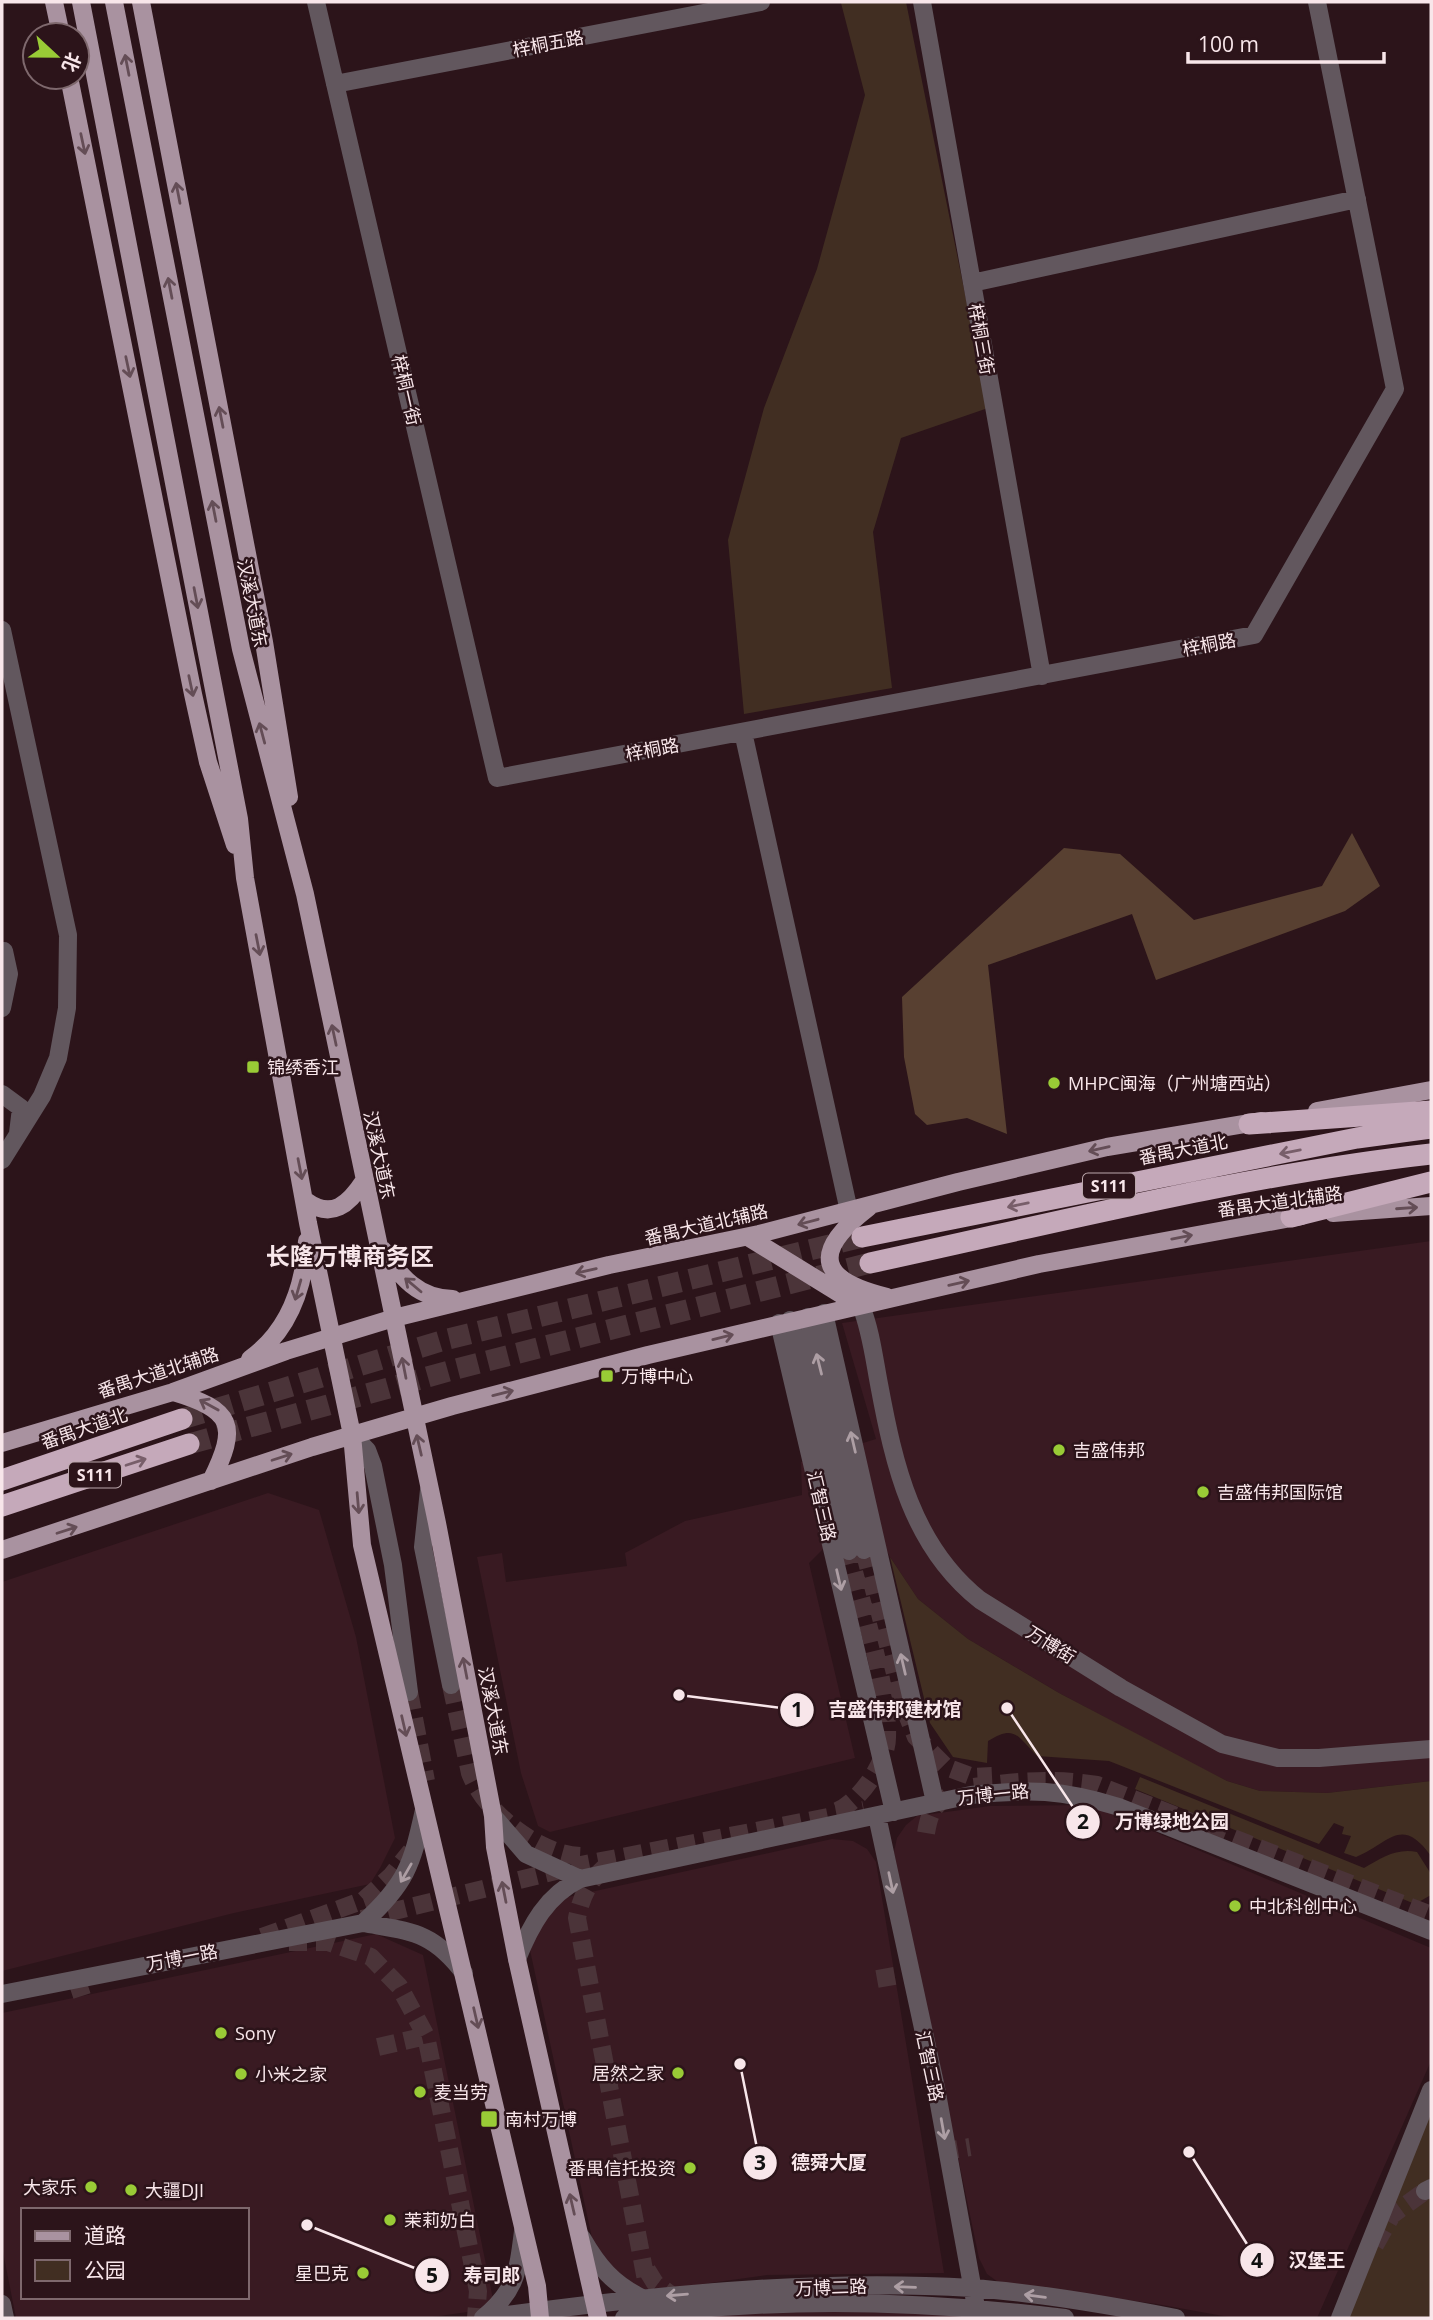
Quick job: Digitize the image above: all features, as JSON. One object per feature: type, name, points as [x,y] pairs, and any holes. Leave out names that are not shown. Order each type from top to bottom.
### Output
[{"type":"highway","points":[[1249,1124],[1431,1111]]},
{"type":"highway","name":"番禺大道北","points":[[862,1237],[1357,1138],[1431,1128]]},
{"type":"highway","name":"S111","points":[[870,1264],[1238,1184],[1360,1162],[1431,1154]]},
{"type":"highway","points":[[1291,1217],[1431,1182]]},
{"type":"highway","name":"番禺大道北","points":[[2,1480],[182,1419]]},
{"type":"highway","name":"S111","points":[[2,1506],[189,1444]]},
{"type":"main road","points":[[54,2],[58,21]]},
{"type":"main road","points":[[81,2],[239,819],[245,878],[306,1200],[308,1223],[352,1435],[362,1545],[466,1976],[537,2286],[540,2314]]},
{"type":"main road","name":"汉溪大道东","points":[[114,2],[241,649],[305,894],[429,1490],[493,1816],[495,1847],[517,1959],[596,2311]]},
{"type":"main road","points":[[141,2],[264,642],[305,894]]},
{"type":"main road","points":[[72,91],[193,694],[208,762],[245,878]]},
{"type":"main road","name":"番禺大道北辅路","points":[[2,1443],[173,1392],[332,1336],[394,1318],[747,1237],[1107,1147],[1431,1090]]},
{"type":"main road","points":[[306,1200],[318,1210],[329,1210],[353,1199],[364,1181]]},
{"type":"main road","points":[[874,1204],[840,1234],[831,1249],[830,1258],[843,1283],[892,1298]]},
{"type":"main road","name":"番禺大道北辅路","points":[[2,1550],[352,1435],[800,1318],[1039,1264],[1291,1217],[1431,1206]]},
{"type":"main road","points":[[234,1370],[271,1341],[289,1317],[306,1258],[308,1223]]},
{"type":"main road","points":[[747,1237],[861,1306]]},
{"type":"main road","points":[[377,1241],[413,1288],[427,1296],[467,1300]]},
{"type":"main road","points":[[173,1392],[202,1400],[219,1411],[228,1428],[225,1452],[211,1480]]},
{"type":"street","name":"梓桐一街","points":[[316,2],[497,778]]},
{"type":"street","name":"梓桐五路","points":[[335,85],[761,2]]},
{"type":"street","name":"梓桐三街","points":[[922,2],[1042,676]]},
{"type":"street","name":"梓桐路","points":[[497,778],[1254,635],[1395,388],[1317,2]]},
{"type":"street","points":[[972,283],[1357,199]]},
{"type":"street","points":[[2,630],[68,935],[67,1008],[58,1058],[42,1096],[2,1160]]},
{"type":"street","points":[[743,732],[849,1211]]},
{"type":"street","points":[[2,1008],[9,974],[4,951]]},
{"type":"street","points":[[2,1094],[21,1108],[17,1139]]},
{"type":"street","name":"万博街","points":[[861,1306],[886,1423],[910,1507],[934,1553],[964,1587],[980,1600],[1121,1688],[1223,1744],[1278,1758],[1431,1749]]},
{"type":"street","points":[[800,1318],[856,1550]]},
{"type":"street","points":[[800,1318],[935,1802]]},
{"type":"street","name":"汇智三路","points":[[800,1318],[885,1814],[977,2313]]},
{"type":"street","points":[[352,1435],[367,1450],[373,1466],[393,1565],[409,1692]]},
{"type":"street","points":[[429,1490],[422,1547],[451,1685]]},
{"type":"street","name":"万博一路","points":[[580,1879],[971,1794],[1024,1790],[1080,1795],[1161,1823],[1431,1931]]},
{"type":"street","points":[[363,1923],[389,1899],[413,1860],[424,1810]]},
{"type":"street","points":[[493,1816],[526,1854],[580,1879]]},
{"type":"street","points":[[517,1959],[531,1925],[562,1888],[580,1879]]},
{"type":"street","points":[[363,1923],[413,1932],[445,1948],[466,1976]]},
{"type":"street","name":"万博一路","points":[[2,1994],[363,1923]]},
{"type":"street","points":[[1340,2318],[1431,2090]]},
{"type":"street","points":[[484,2318],[508,2296],[514,2281],[524,2227]]},
{"type":"street","points":[[579,2231],[603,2272],[620,2287],[642,2298]]},
{"type":"street","name":"万博二路","points":[[484,2318],[596,2311],[642,2298],[852,2286],[973,2288],[1098,2303],[1176,2318]]},
{"type":"street","name":"万博二路","points":[[632,2318],[866,2301],[977,2313],[1065,2318]]},
{"type":"street","points":[[2,2304],[5,2318]]},
{"type":"shaded area","points":[[1352,833],[1380,886],[1345,911],[1156,980],[1132,914],[988,965],[1007,1134],[967,1118],[927,1125],[915,1114],[904,1057],[902,997],[1064,848],[1120,854],[1194,920],[1322,886]]},
{"type":"shaded area","points":[[1431,1241],[1431,1781],[1327,1793],[1260,1791],[1227,1781],[1183,1759],[1059,1693],[968,1639],[918,1599],[890,1557],[855,1491],[832,1540],[809,1563],[855,1758],[550,1832],[538,1826],[521,1773],[477,1557],[502,1553],[506,1582],[627,1566],[625,1553],[685,1521],[802,1495],[801,1462],[876,1439],[842,1323]]},
{"type":"shaded area","points":[[268,1493],[319,1510],[356,1637],[395,1838],[380,1868],[370,1884],[234,1913],[2,1971],[2,1582]]},
{"type":"shaded area","points":[[1091,1805],[1431,1948],[1431,2061],[1317,2318],[1234,2318],[1157,2304],[1013,2285],[998,2282],[987,2274],[979,2258],[894,1852],[897,1838],[917,1816],[990,1806]]},
{"type":"shaded area","points":[[832,1839],[853,1841],[867,1849],[876,1862],[944,2273],[767,2275],[652,2291],[638,2290],[599,2256],[592,2238],[530,1950],[541,1917],[568,1897]]},
{"type":"shaded area","points":[[376,1934],[423,1955],[493,2299],[481,2310],[426,2318],[16,2318],[2,2247],[2,2013]]},
{"type":"shaded area","points":[[829,2305],[990,2318],[699,2318]]},
{"type":"green space","points":[[906,2],[988,408],[901,438],[873,532],[892,688],[744,714],[728,540],[764,408],[817,269],[865,95],[841,3]]},
{"type":"green space","points":[[890,1557],[918,1599],[968,1639],[1059,1693],[1227,1781],[1260,1791],[1327,1793],[1431,1781],[1431,1856],[1421,1844],[1403,1835],[1395,1836],[1356,1857],[1344,1853],[1351,1836],[1342,1834],[1344,1827],[1334,1823],[1319,1844],[1109,1761],[1037,1756],[1020,1738],[1010,1733],[988,1741],[987,1763],[953,1757],[930,1723]]},
{"type":"green space","points":[[1140,1777],[1364,1868],[1396,1853],[1417,1852],[1431,1874],[1431,1895],[1415,1904],[1135,1789]]},
{"type":"green space","points":[[1431,2113],[1431,2318],[1343,2318]]},
{"type":"tunnel","points":[[182,1419],[448,1339],[862,1237]]},
{"type":"tunnel","points":[[189,1444],[456,1369],[870,1263]]},
{"type":"tunnel","points":[[864,1550],[903,1705],[916,1737],[946,1767],[973,1777],[992,1776]]},
{"type":"tunnel","points":[[837,1811],[854,1799],[870,1780],[882,1758],[887,1738],[884,1694],[849,1551]]},
{"type":"tunnel","points":[[451,1685],[470,1773],[489,1804],[503,1819],[536,1842],[571,1855],[588,1856]]},
{"type":"tunnel","points":[[409,1692],[426,1781]]},
{"type":"tunnel","points":[[974,1787],[1036,1781],[1097,1785],[1431,1915]]},
{"type":"tunnel","points":[[926,1833],[932,1812],[947,1797]]},
{"type":"tunnel","points":[[362,1919],[576,1866],[864,1810]]},
{"type":"tunnel","points":[[262,1937],[364,1900],[391,1876],[411,1851]]},
{"type":"tunnel","points":[[604,1868],[586,1891],[577,1918],[646,2280]]},
{"type":"tunnel","points":[[289,1942],[328,1942],[371,1957],[399,1986],[426,2036],[478,2291],[476,2318]]},
{"type":"tunnel","points":[[877,1979],[905,1974]]},
{"type":"tunnel","points":[[78,1984],[82,1996]]},
{"type":"tunnel","points":[[378,2047],[426,2036]]},
{"type":"tunnel","points":[[940,2152],[970,2147]]},
{"type":"tunnel","points":[[1375,2245],[1392,2215],[1425,2191]]},
{"type":"tunnel","points":[[647,2270],[655,2283],[675,2298],[680,2298]]},
{"type":"place","name":"锦绣香江","points":[[253,1067]]},
{"type":"place","name":"MHPC闽海（广州塘西站）","points":[[1054,1083]]},
{"type":"place","name":"万博中心","points":[[607,1376]]},
{"type":"place","name":"吉盛伟邦","points":[[1059,1450]]},
{"type":"place","name":"吉盛伟邦国际馆","points":[[1203,1492]]},
{"type":"place","name":"吉盛伟邦建材馆","points":[[679,1695]]},
{"type":"place","name":"万博绿地公园","points":[[1007,1708]]},
{"type":"place","name":"中北科创中心","points":[[1235,1906]]},
{"type":"place","name":"Sony","points":[[221,2033]]},
{"type":"place","name":"德舜大厦","points":[[740,2064]]},
{"type":"place","name":"居然之家","points":[[678,2073]]},
{"type":"place","name":"小米之家","points":[[241,2074]]},
{"type":"place","name":"麦当劳","points":[[420,2092]]},
{"type":"place","name":"南村万博","points":[[489,2119]]},
{"type":"place","name":"汉堡王","points":[[1189,2152]]},
{"type":"place","name":"番禺信托投资","points":[[690,2168]]},
{"type":"place","name":"大家乐","points":[[91,2187]]},
{"type":"place","name":"大疆DJI","points":[[131,2190]]},
{"type":"place","name":"茉莉奶白","points":[[390,2220]]},
{"type":"place","name":"寿司郎","points":[[307,2225]]},
{"type":"place","name":"星巴克","points":[[363,2273]]},
{"type":"district","name":"长隆万博商务区","points":[[350,1255]]}]
